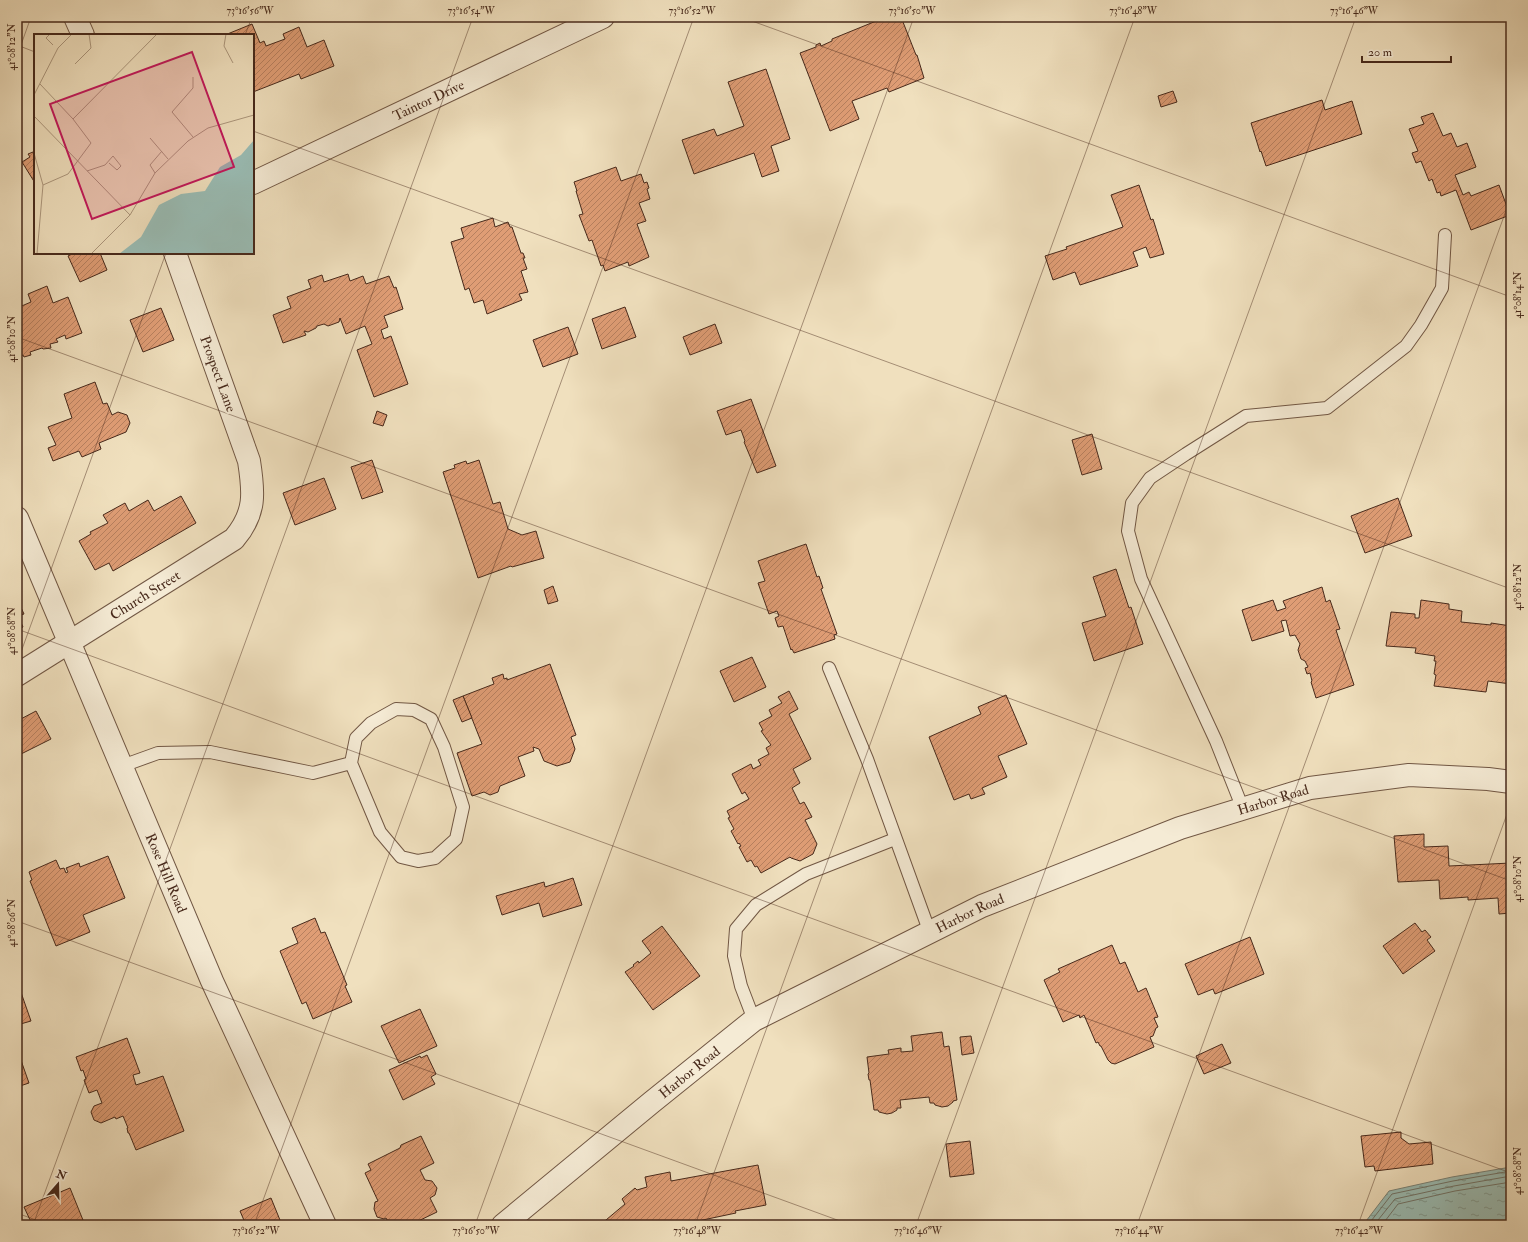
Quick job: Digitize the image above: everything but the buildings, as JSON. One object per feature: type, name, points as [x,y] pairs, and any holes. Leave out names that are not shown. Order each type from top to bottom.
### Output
[{"type":"street","points":[[75,17],[83,34]]},
{"type":"street","name":"Taintor Drive","points":[[254,183],[603,17]]},
{"type":"street","name":"Prospect Lane","points":[[175,254],[250,461],[252,497]]},
{"type":"street","name":"Church Street","points":[[17,675],[234,539],[244,528],[250,511],[252,497]]},
{"type":"street","name":"Rose Hill Road","points":[[17,518],[212,981],[325,1225]]},
{"type":"street","name":"Harbor Road","points":[[502,1225],[754,1020],[989,903],[1180,828],[1310,788],[1409,775],[1488,779],[1511,782]]},
{"type":"lane","points":[[1244,808],[1216,741],[1141,579],[1128,531],[1132,502],[1150,478],[1246,416],[1326,408],[1406,346],[1442,288],[1445,235]]},
{"type":"lane","points":[[829,668],[867,759],[930,933]]},
{"type":"lane","points":[[396,709],[414,710],[431,719],[444,746],[463,807],[456,839],[435,858],[418,861],[401,857],[380,832],[351,763],[356,738],[377,719],[396,709]]},
{"type":"lane","points":[[122,766],[158,753],[210,752],[313,773],[351,763]]},
{"type":"lane","points":[[754,1020],[741,986],[734,956],[736,929],[756,905],[806,874],[895,839]]},
{"type":"water","points":[[1511,1167],[1511,1225],[1363,1225],[1389,1191],[1452,1177]]}]
